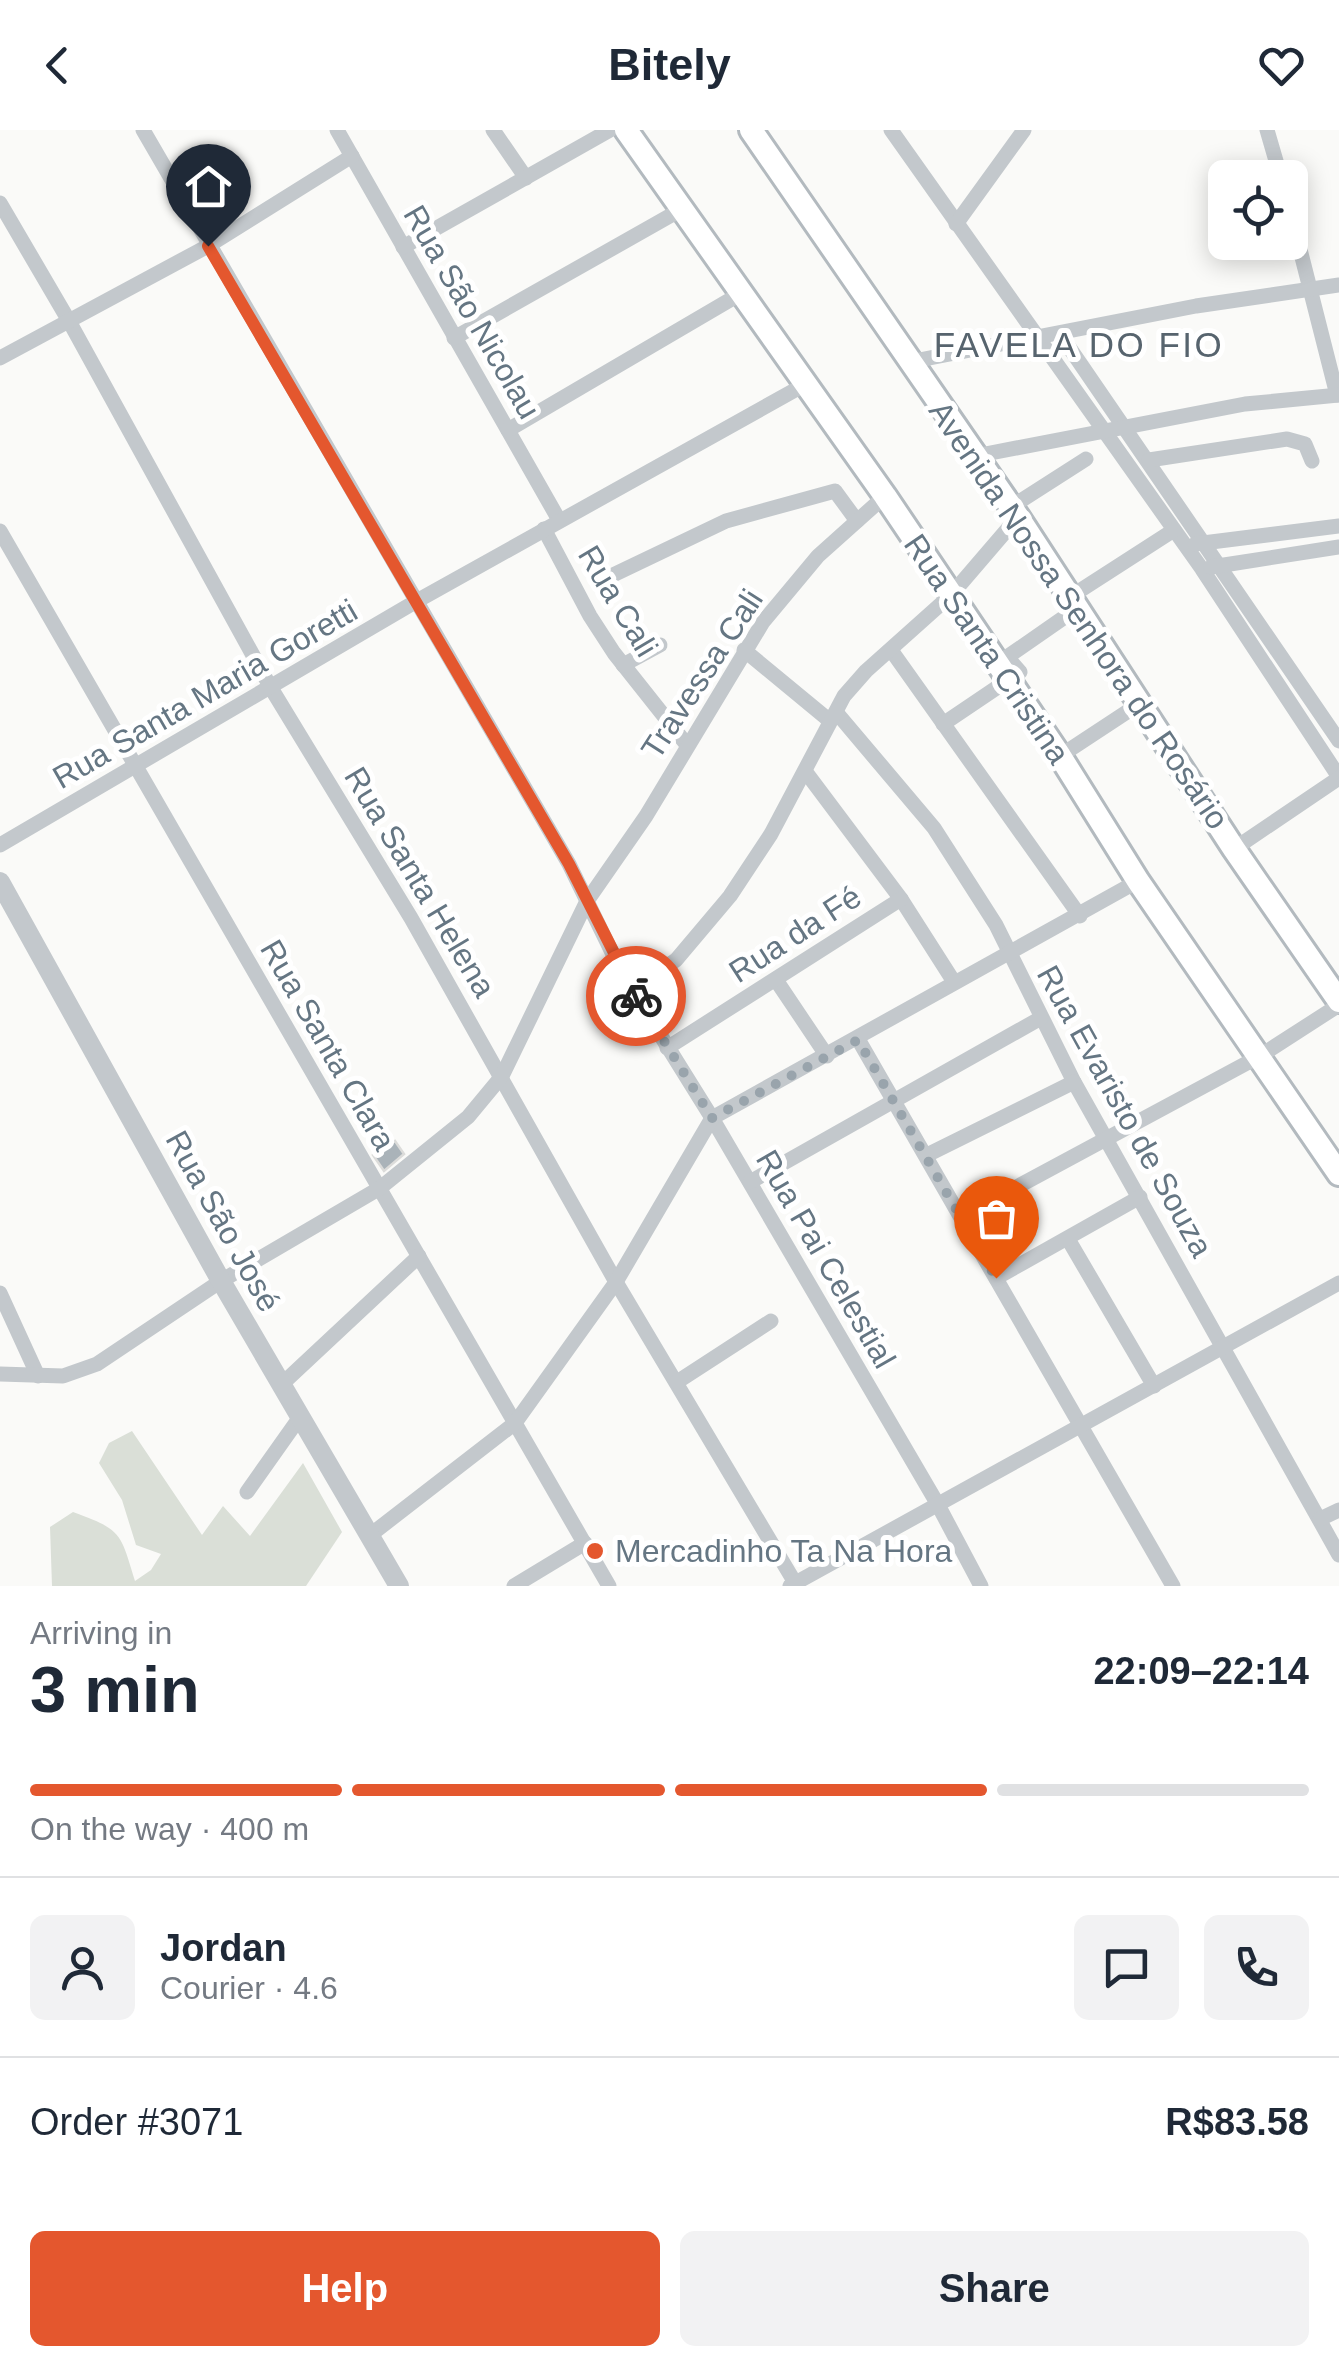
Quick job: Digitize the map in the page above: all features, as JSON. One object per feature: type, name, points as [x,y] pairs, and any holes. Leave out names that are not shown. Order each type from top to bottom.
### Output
[{"type":"main road","name":"Rua Santa Cristina","points":[[626,130],[885,496],[1060,756],[1138,881],[1339,1174]]},
{"type":"main road","name":"Avenida Nossa Senhora do Rosário","points":[[751,130],[1014,512],[1339,1003]]},
{"type":"street","name":"Rua Pai Celestial","points":[[143,130],[569,864],[632,990],[750,1182],[937,1503],[981,1586]]},
{"type":"street","name":"Rua São Nicolau","points":[[338,130],[559,520]]},
{"type":"street","points":[[493,130],[526,178]]},
{"type":"street","points":[[403,247],[610,130]]},
{"type":"street","points":[[891,130],[1174,530],[1194,544],[1339,526]]},
{"type":"street","points":[[956,224],[1024,130]]},
{"type":"street","points":[[1267,130],[1276,160]]},
{"type":"street","points":[[0,358],[208,246],[352,156]]},
{"type":"street","name":"Rua Santa Helena","points":[[0,204],[69,321],[271,688],[502,1076],[616,1282],[794,1585]]},
{"type":"street","points":[[454,338],[682,209]]},
{"type":"street","points":[[975,456],[1245,404],[1338,395],[1304,260]]},
{"type":"street","points":[[909,362],[1196,306],[1339,284]]},
{"type":"street","points":[[508,430],[740,294]]},
{"type":"street","points":[[1060,334],[1150,460],[1194,544],[1339,741]]},
{"type":"street","name":"Rua Santa Maria Goretti","points":[[0,845],[415,602],[804,386]]},
{"type":"street","points":[[1150,460],[1287,438],[1304,444],[1312,462]]},
{"type":"street","points":[[632,990],[676,960],[730,896],[771,834],[833,716],[866,671],[951,595],[1014,512],[1086,459]]},
{"type":"street","points":[[612,575],[726,521],[835,491],[857,521]]},
{"type":"street","name":"Travessa Cali","points":[[0,1374],[63,1376],[98,1364],[221,1281],[380,1188],[468,1117],[502,1076],[587,901],[646,816],[744,650],[799,578],[885,496]]},
{"type":"street","name":"Rua Cali","points":[[544,529],[590,616],[623,666],[687,745]]},
{"type":"street","points":[[944,724],[1020,672],[1007,657],[1069,614],[1070,597],[1174,530]]},
{"type":"street","name":"Rua Santa Clara","points":[[0,531],[609,1586]]},
{"type":"street","points":[[1210,567],[1339,546]]},
{"type":"street","points":[[1210,567],[1339,778],[1234,849]]},
{"type":"street","points":[[623,666],[660,645]]},
{"type":"street","name":"Rua Evaristo de Souza","points":[[744,650],[833,716],[934,828],[996,925],[1074,1082],[1339,1556]]},
{"type":"street","points":[[891,650],[1080,916]]},
{"type":"street","points":[[1060,756],[1139,704]]},
{"type":"street","points":[[804,771],[901,899],[954,982]]},
{"type":"street","points":[[369,1536],[515,1422],[616,1282],[712,1118],[1138,881]]},
{"type":"street","name":"Rua São José","points":[[0,882],[221,1281],[398,1586]]},
{"type":"street","name":"Rua da Fé","points":[[667,1048],[901,899]]},
{"type":"street","points":[[776,980],[827,1056]]},
{"type":"street","points":[[961,1217],[1260,1056],[1339,1003]]},
{"type":"street","points":[[750,1182],[1041,1018]]},
{"type":"street","points":[[858,1040],[1173,1586]]},
{"type":"street","points":[[927,1155],[1074,1082]]},
{"type":"street","points":[[996,1278],[1140,1197]]},
{"type":"street","points":[[1068,1238],[1154,1386]]},
{"type":"street","points":[[282,1385],[419,1256]]},
{"type":"street","points":[[794,1585],[1339,1283]]},
{"type":"street","points":[[0,1293],[38,1376]]},
{"type":"street","points":[[677,1382],[771,1321]]},
{"type":"street","points":[[247,1492],[300,1416]]},
{"type":"street","points":[[1320,1520],[1339,1510]]},
{"type":"street","points":[[514,1586],[584,1543]]},
{"type":"shaded area","points":[[132,1431],[202,1535],[223,1506],[250,1536],[303,1463],[342,1532],[306,1586],[52,1586],[50,1527],[73,1512],[101,1523],[117,1535],[135,1581],[151,1570],[161,1554],[136,1545],[122,1500],[99,1463],[109,1443]]},
{"type":"building","points":[[395,1141],[404,1154],[384,1171],[373,1155]]},
{"type":"way so far","points":[[636,996],[712,1118],[858,1040],[996,1278]]},
{"type":"place","name":"Mercadinho Ta Na Hora","points":[[595,1551]]},
{"type":"district","name":"FAVELA DO FIO","points":[[1079,345]]},
{"type":"route","points":[[208,246],[569,864],[636,996]]}]
